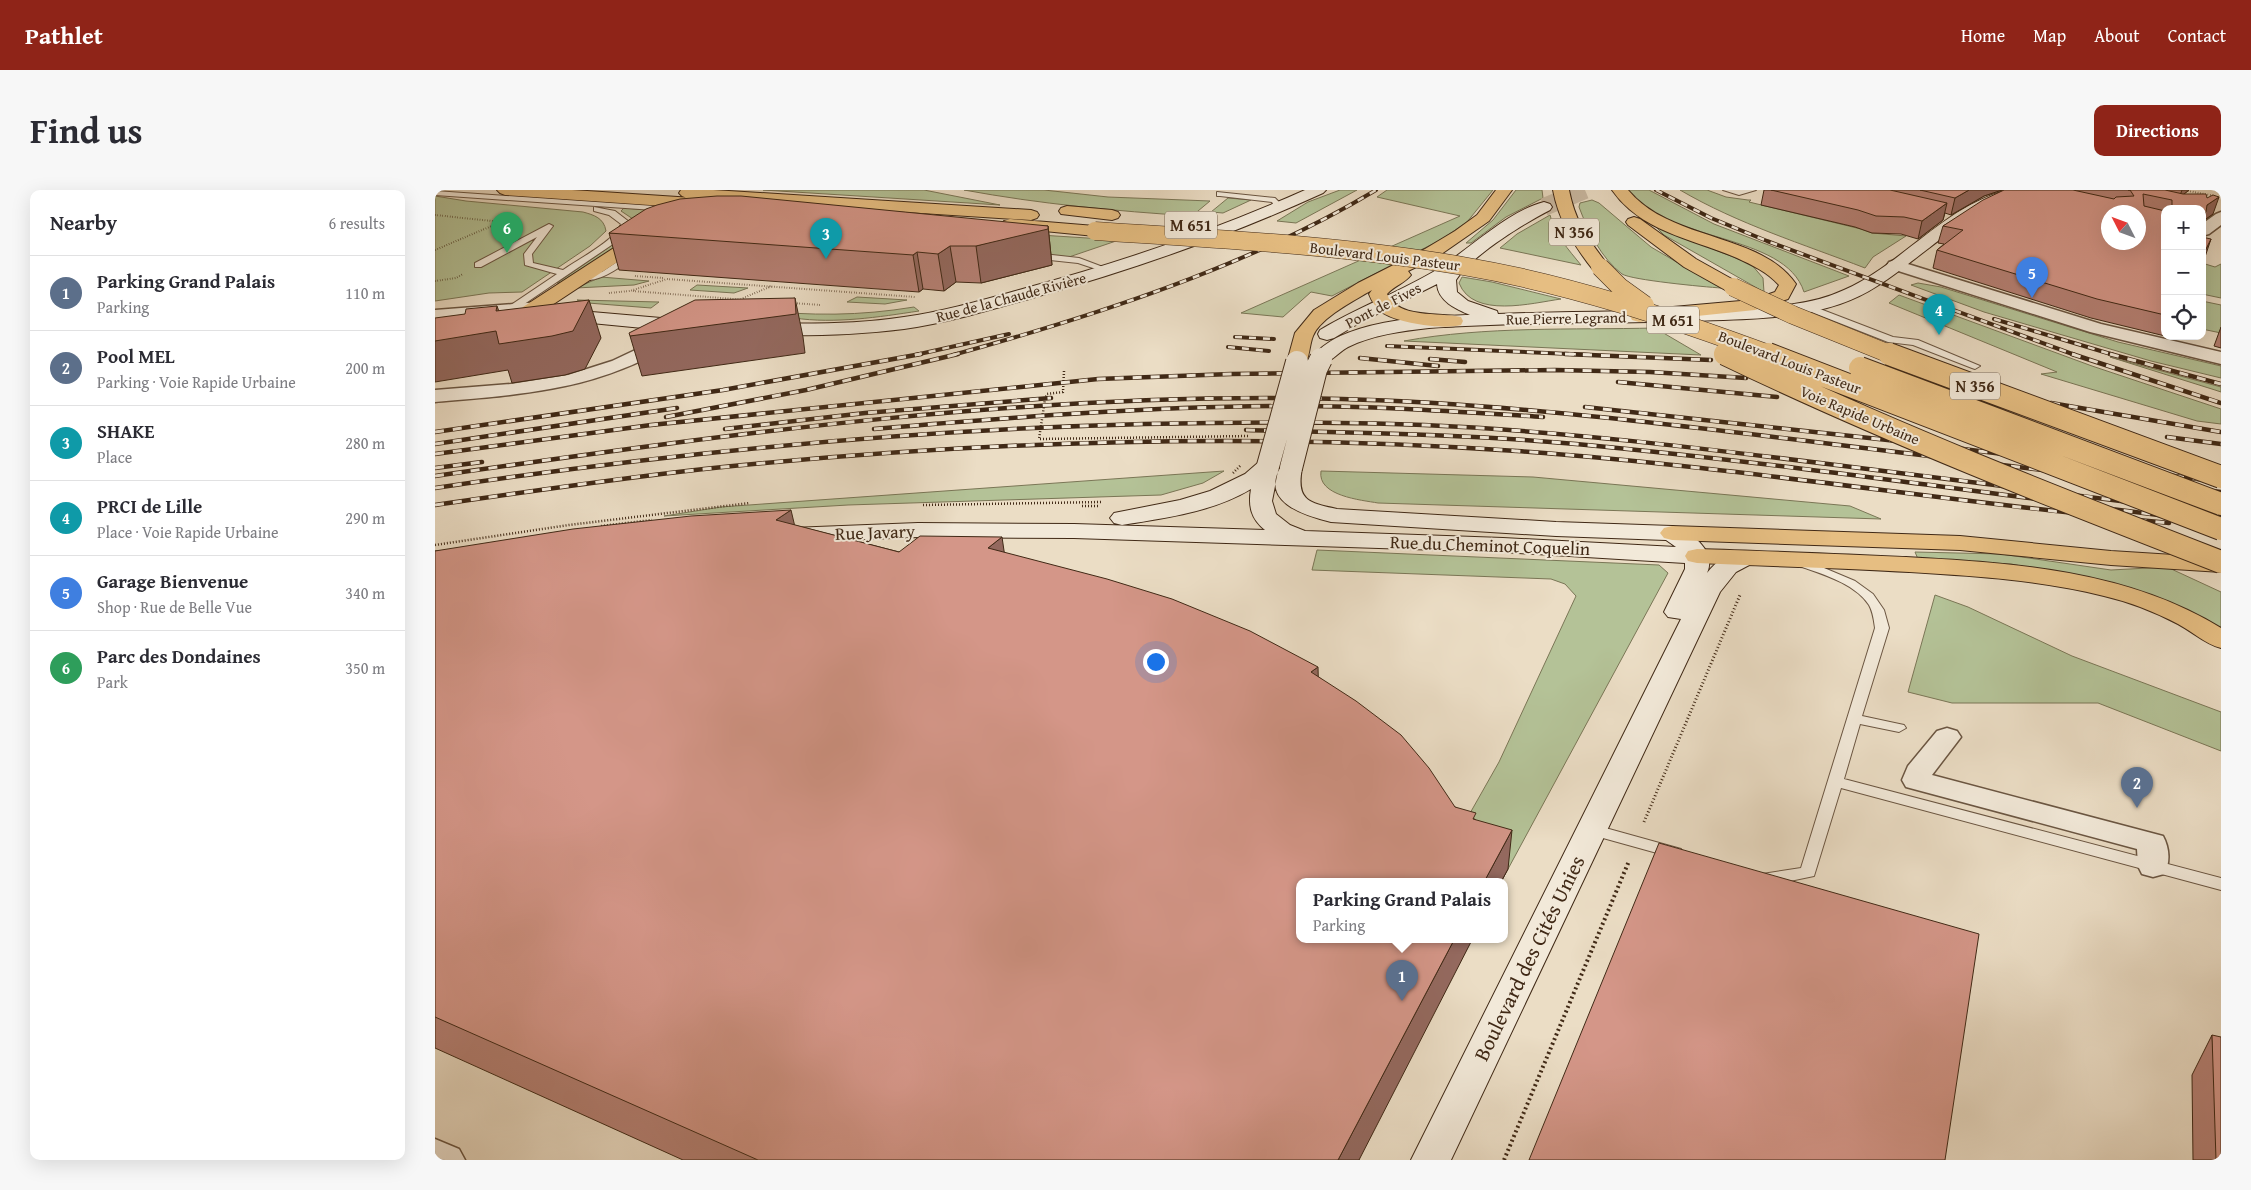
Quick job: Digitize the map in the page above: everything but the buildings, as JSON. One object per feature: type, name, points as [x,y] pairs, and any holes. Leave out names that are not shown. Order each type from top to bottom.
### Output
[{"type":"highway","name":"Boulevard Louis Pasteur","points":[[647,190],[1104,222],[1372,253],[1469,267],[1577,292],[1659,315],[1761,351],[2221,529]]},
{"type":"highway","points":[[1455,321],[1406,315],[1385,305],[1378,294],[1382,289],[1431,253],[1483,218],[1504,190]]},
{"type":"highway","name":"Voie Rapide Urbaine","points":[[1561,190],[1571,227],[1600,267],[1621,287],[1651,310],[1736,359],[1813,396],[2022,485],[2221,564]]},
{"type":"highway","name":"N 356","points":[[1605,190],[1626,215],[1655,239],[1690,263],[1733,287],[1801,318],[1895,356],[2221,477]]},
{"type":"highway","points":[[1619,190],[1646,216],[1675,229],[1757,259],[1781,274],[1787,285],[1786,290],[1781,296],[1761,304],[1635,317]]},
{"type":"highway","name":"Boulevard Louis Pasteur","points":[[505,194],[1278,230],[1387,241],[1474,254],[1565,272],[1645,292],[1777,337],[2221,504]]},
{"type":"highway","points":[[966,196],[1048,209],[1104,222]]},
{"type":"highway","points":[[960,226],[1104,222],[1131,216]]},
{"type":"highway","points":[[1207,221],[1254,224],[1278,230]]},
{"type":"highway","points":[[534,309],[636,240],[658,236]]},
{"type":"highway","points":[[1297,362],[1304,333],[1321,314],[1364,287],[1431,253]]},
{"type":"highway","points":[[2022,485],[2037,502],[2221,582]]},
{"type":"highway","points":[[1672,533],[1961,543],[2111,558],[2221,564]]},
{"type":"highway","points":[[1697,556],[1993,569],[2060,579],[2125,594],[2168,610],[2221,640]]},
{"type":"main road","name":"Rue de la Chaude Rivière","points":[[1296,190],[1274,205],[1119,267],[950,314],[902,324],[855,328],[752,324],[834,324],[905,318],[971,303],[1099,267],[1274,205],[1318,190]]},
{"type":"main road","name":"Rue Pierre Legrand","points":[[1293,499],[1288,489],[1291,468],[1315,368],[1321,359],[1341,344],[1369,334],[1403,326],[1455,321],[1519,318],[1635,317],[1807,307],[1851,294],[1868,285],[1958,215],[1987,202],[2027,191]]},
{"type":"main road","name":"Pont de Fives","points":[[1297,362],[1323,337],[1341,326],[1385,305],[1468,258],[1518,221],[1544,207]]},
{"type":"main road","points":[[1468,258],[1452,272],[1446,284],[1450,296],[1464,306],[1477,311],[1519,318]]},
{"type":"main road","points":[[534,309],[687,322]]},
{"type":"main road","points":[[1285,533],[1261,511],[1260,505],[1267,466],[1297,362]]},
{"type":"main road","name":"Rue Javary","points":[[1122,518],[1202,502],[1230,491],[1258,475],[1267,466]]},
{"type":"main road","points":[[1285,533],[1286,514],[1293,499]]},
{"type":"main road","name":"Rue du Cheminot Coquelin","points":[[1293,499],[1314,510],[1344,517],[1556,529],[1672,533]]},
{"type":"main road","name":"Rue Javary","points":[[1228,529],[957,529],[771,532],[928,520],[1122,518],[1285,533]]},
{"type":"main road","name":"Rue du Cheminot Coquelin","points":[[1285,533],[1556,529]]},
{"type":"main road","name":"Rue du Cheminot Coquelin","points":[[1285,533],[1697,556]]},
{"type":"main road","points":[[1672,533],[1689,544],[1697,556]]},
{"type":"main road","name":"Boulevard des Cités Unies","points":[[1627,755],[1629,714],[1697,569],[1697,556]]},
{"type":"main road","name":"Boulevard des Cités Unies","points":[[1431,1160],[1707,592],[1726,566],[1745,558]]},
{"type":"street","points":[[2204,204],[2221,213]]},
{"type":"street","points":[[2206,229],[2221,217]]},
{"type":"street","points":[[2206,232],[2221,236]]},
{"type":"street","points":[[1895,265],[2096,328],[2221,358]]},
{"type":"street","points":[[435,305],[506,303],[534,309]]},
{"type":"street","points":[[435,315],[506,303]]},
{"type":"street","points":[[435,395],[544,377],[593,366],[687,322]]},
{"type":"street","points":[[1947,737],[1918,772],[1916,780],[2152,843],[2153,866]]},
{"type":"street","points":[[435,1155],[446,1160]]},
{"type":"lane","points":[[1727,190],[1739,193],[1752,190]]},
{"type":"lane","points":[[435,193],[505,194],[709,211]]},
{"type":"lane","points":[[505,194],[587,207],[612,213],[625,222],[623,230],[610,242],[565,273],[506,303]]},
{"type":"lane","points":[[1220,194],[1274,205]]},
{"type":"lane","points":[[478,265],[549,227],[528,254],[529,264],[565,273]]},
{"type":"lane","points":[[1024,255],[1079,261],[1099,267]]},
{"type":"lane","points":[[1807,307],[1891,340],[1915,342],[1975,366]]},
{"type":"lane","points":[[1748,874],[1766,880],[1808,872],[1837,782],[1882,628],[1879,614],[1874,604],[1863,593],[1850,584],[1796,561]]},
{"type":"lane","points":[[1855,719],[1899,728]]},
{"type":"lane","points":[[1837,782],[2221,884]]},
{"type":"lane","points":[[1591,829],[1693,858]]},
{"type":"path","points":[[2183,190],[2221,197]]},
{"type":"path","points":[[2191,191],[2204,204]]},
{"type":"path","points":[[435,215],[501,222],[435,250]]},
{"type":"path","points":[[435,281],[456,278],[478,265]]},
{"type":"path","points":[[630,291],[667,279],[920,298]]},
{"type":"path","points":[[741,299],[773,286]]},
{"type":"path","points":[[602,293],[630,291],[750,300]]},
{"type":"path","points":[[788,303],[827,306]]},
{"type":"path","points":[[1064,371],[1063,392],[1047,394],[1045,399],[1039,439],[1255,436]]},
{"type":"path","points":[[435,545],[569,524],[750,503]]},
{"type":"path","points":[[1504,1160],[1606,920],[1636,842],[1744,585]]},
{"type":"green space","points":[[763,190],[924,190],[1000,205]]},
{"type":"green space","points":[[964,190],[1044,190],[1108,197],[1210,201],[1192,216],[1078,206]]},
{"type":"green space","points":[[1340,190],[1357,190],[1296,223],[1277,221],[1308,202]]},
{"type":"green space","points":[[1387,190],[1493,190],[1467,222],[1442,239],[1332,296],[1311,292],[1283,317],[1241,313],[1460,216],[1377,197]]},
{"type":"green space","points":[[1516,190],[1542,190],[1543,198],[1506,217],[1471,243],[1466,243],[1493,220]]},
{"type":"green space","points":[[1628,190],[1649,190],[1714,224],[1849,276],[1804,292],[1792,273],[1774,258],[1749,247],[1668,220],[1645,207]]},
{"type":"green space","points":[[1680,190],[1707,190],[1726,197],[1751,200],[1749,202],[1872,233],[1906,236],[1873,257],[1865,268],[1748,223]]},
{"type":"green space","points":[[435,196],[466,201],[583,212],[601,220],[606,231],[590,246],[522,292],[489,293],[435,301]]},
{"type":"green space","points":[[1228,198],[1251,200],[1223,213],[1211,212]]},
{"type":"green space","points":[[1592,200],[1599,203],[1651,247],[1721,288],[1653,281],[1622,274],[1614,268],[1591,235],[1579,207],[1580,203]]},
{"type":"green space","points":[[624,208],[720,215],[563,283],[557,283],[628,234],[633,219],[621,211]]},
{"type":"green space","points":[[1550,215],[1559,235],[1581,265],[1500,248],[1517,234]]},
{"type":"green space","points":[[769,225],[992,232],[1119,240],[1069,257]]},
{"type":"green space","points":[[1655,226],[1751,264],[1763,278],[1764,292],[1664,235]]},
{"type":"green space","points":[[2206,264],[2215,267],[2221,264],[2221,298],[2206,295]]},
{"type":"green space","points":[[601,277],[649,281],[634,285],[576,288]]},
{"type":"green space","points":[[1462,277],[1492,282],[1561,299],[1520,305],[1490,305],[1477,301],[1466,294],[1459,283]]},
{"type":"green space","points":[[1918,283],[1941,287],[2118,342],[2221,366],[2221,378],[2151,361],[1984,312],[1911,285]]},
{"type":"green space","points":[[697,285],[748,288],[734,293],[690,290]]},
{"type":"green space","points":[[1899,295],[2092,366],[2221,409],[2221,424],[2197,421],[2041,374],[2057,372],[1889,303]]},
{"type":"green space","points":[[857,297],[907,300],[885,304],[847,302]]},
{"type":"green space","points":[[577,300],[659,302],[651,308],[588,303]]},
{"type":"green space","points":[[2206,302],[2221,305],[2221,333],[2206,330]]},
{"type":"green space","points":[[914,307],[919,311],[841,320],[810,320],[756,310],[835,314]]},
{"type":"green space","points":[[1655,328],[1701,355],[1404,341],[1435,336],[1498,331]]},
{"type":"green space","points":[[2110,357],[2221,387],[2221,392],[2215,390]]},
{"type":"green space","points":[[1224,471],[1203,483],[1161,495],[848,505],[664,516],[721,507]]},
{"type":"green space","points":[[1321,471],[1533,477],[1850,506],[1881,519],[1378,503],[1351,498],[1333,491],[1326,486],[1322,479]]},
{"type":"green space","points":[[1317,550],[1659,565],[1668,573],[1508,869],[1470,858],[1452,845],[1499,762],[1576,596],[1565,584],[1551,579],[1312,570]]},
{"type":"green space","points":[[1915,552],[2001,554],[2111,570],[2167,567],[2221,592],[2221,634],[2121,586],[2011,564],[1918,559]]},
{"type":"green space","points":[[1935,595],[1968,607],[2072,656],[2221,712],[2221,751],[2098,703],[1952,703],[1908,692]]},
{"type":"tunnel","points":[[1544,207],[1585,190]]},
{"type":"railway","points":[[953,355],[1116,306],[1224,265],[1277,242],[1376,190]]},
{"type":"railway","points":[[1656,190],[1711,218],[1767,241],[2075,355]]},
{"type":"railway","points":[[1994,319],[2114,355]]},
{"type":"railway","points":[[915,355],[1009,334]]},
{"type":"railway","points":[[1235,337],[1274,339]]},
{"type":"railway","points":[[1387,346],[1593,355]]},
{"type":"railway","points":[[1228,347],[1269,351]]},
{"type":"railway","points":[[435,432],[723,390],[921,354]]},
{"type":"railway","points":[[666,417],[806,390],[958,354]]},
{"type":"railway","points":[[1565,354],[1711,360]]},
{"type":"railway","points":[[2110,354],[2221,384]]},
{"type":"railway","points":[[2075,355],[2221,403]]},
{"type":"railway","points":[[1360,358],[1438,366]]},
{"type":"railway","points":[[1430,359],[1465,362]]},
{"type":"railway","points":[[435,454],[651,425],[1098,379],[1231,374],[1555,370],[1650,372],[1746,378]]},
{"type":"railway","points":[[1618,382],[1777,397]]},
{"type":"railway","points":[[725,429],[865,413],[1051,398]]},
{"type":"railway","points":[[435,476],[661,445],[887,418],[1114,402],[1228,398],[1342,399],[1455,404],[1623,419],[2221,492]]},
{"type":"railway","points":[[2051,403],[2221,432]]},
{"type":"railway","points":[[874,429],[1085,413],[1244,406],[1359,407],[1543,417]]},
{"type":"railway","points":[[1585,407],[1924,444],[2221,482]]},
{"type":"railway","points":[[435,444],[677,408]]},
{"type":"railway","points":[[435,488],[611,464],[788,445],[877,438],[1055,427],[1144,424],[1354,423],[1527,431],[1630,441],[1733,452],[2221,514]]},
{"type":"railway","points":[[1246,430],[1452,436],[1576,444],[1818,471],[2221,523]]},
{"type":"railway","points":[[2167,437],[2221,444]]},
{"type":"railway","points":[[435,505],[603,481],[805,459],[1008,446],[1110,442],[1313,442],[1415,445],[1599,458],[1762,475],[2087,515],[2169,523]]},
{"type":"railway","points":[[435,468],[482,462]]},
{"type":"place","name":"Parc des Dondaines","points":[[507,253]]},
{"type":"place","name":"SHAKE","points":[[826,259]]},
{"type":"place","name":"Garage Bienvenue","points":[[2032,298]]},
{"type":"place","name":"PRCI de Lille","points":[[1939,335]]},
{"type":"place","name":"Pool MEL","points":[[2137,808]]},
{"type":"place","name":"Parking Grand Palais","points":[[1402,1001]]}]
